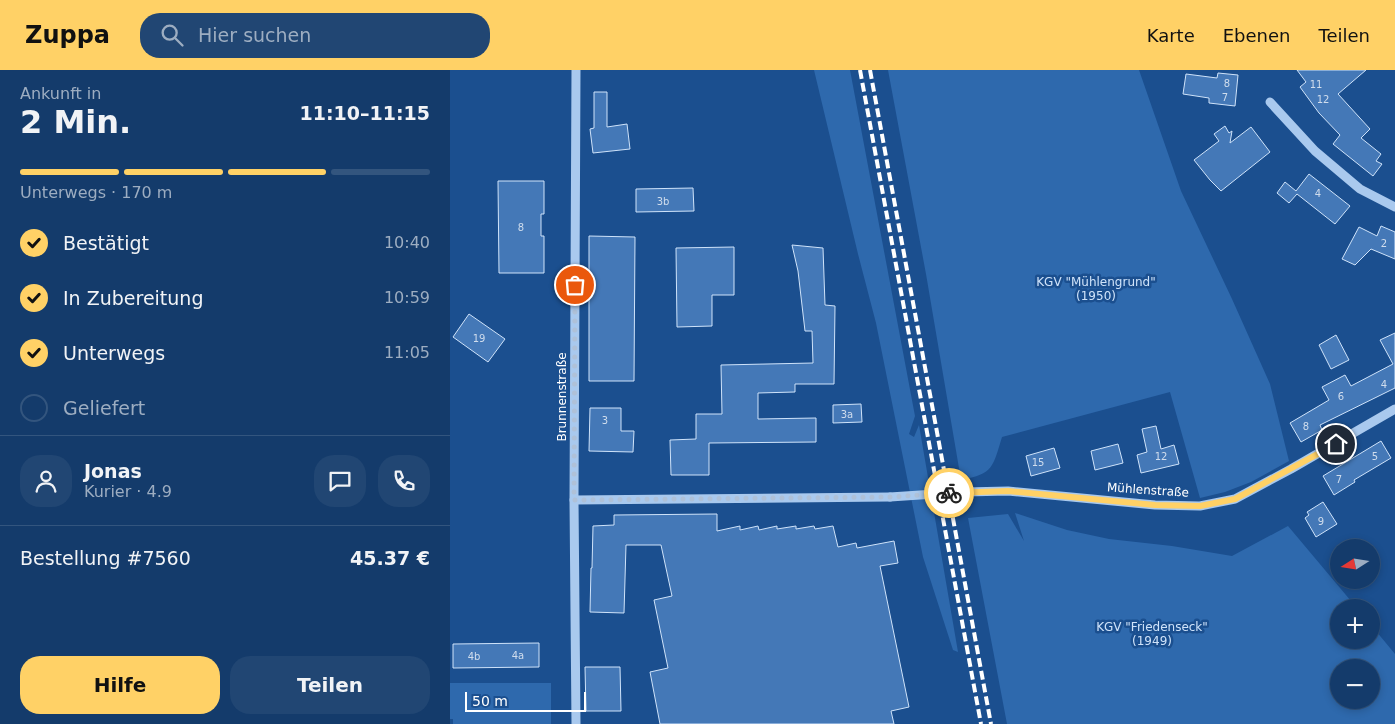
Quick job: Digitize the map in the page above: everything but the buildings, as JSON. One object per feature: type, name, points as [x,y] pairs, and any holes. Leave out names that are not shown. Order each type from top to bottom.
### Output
[{"type":"street","name":"Brunnenstraße","points":[[576,70],[574,500],[576,724]]},
{"type":"street","points":[[1270,102],[1315,151],[1352,183],[1395,208]]},
{"type":"street","name":"Mühlenstraße","points":[[574,500],[890,497],[1008,491],[1155,505],[1200,506],[1235,499],[1395,409]]},
{"type":"green space","points":[[814,70],[850,70],[915,416],[909,434],[914,437],[919,425],[958,652],[953,650],[923,557],[876,323]]},
{"type":"green space","name":"KGV \"Mühlengrund\" (1950)","points":[[888,70],[1139,70],[1181,191],[1270,384],[1289,461],[1251,482],[1225,492],[1200,498],[1170,392],[1002,437],[994,462],[990,467],[980,475],[961,480],[926,274]]},
{"type":"green space","name":"KGV \"Friedenseck\" (1949)","points":[[1015,513],[1067,530],[1109,539],[1172,546],[1232,556],[1288,526],[1330,576],[1330,589],[1341,589],[1349,599],[1330,599],[1330,649],[1380,649],[1380,636],[1395,654],[1395,724],[1007,724],[968,518],[1008,514],[1024,541]]},
{"type":"green space","points":[[450,683],[551,683],[551,724],[453,724],[453,719],[450,719]]},
{"type":"railway","points":[[860,70],[981,724]]},
{"type":"railway","points":[[870,70],[991,724]]},
{"type":"way so far","points":[[575,285],[574,500],[890,497],[949,493]]},
{"type":"route","points":[[949,493],[1008,491],[1155,505],[1200,506],[1235,499],[1336,444]]}]
